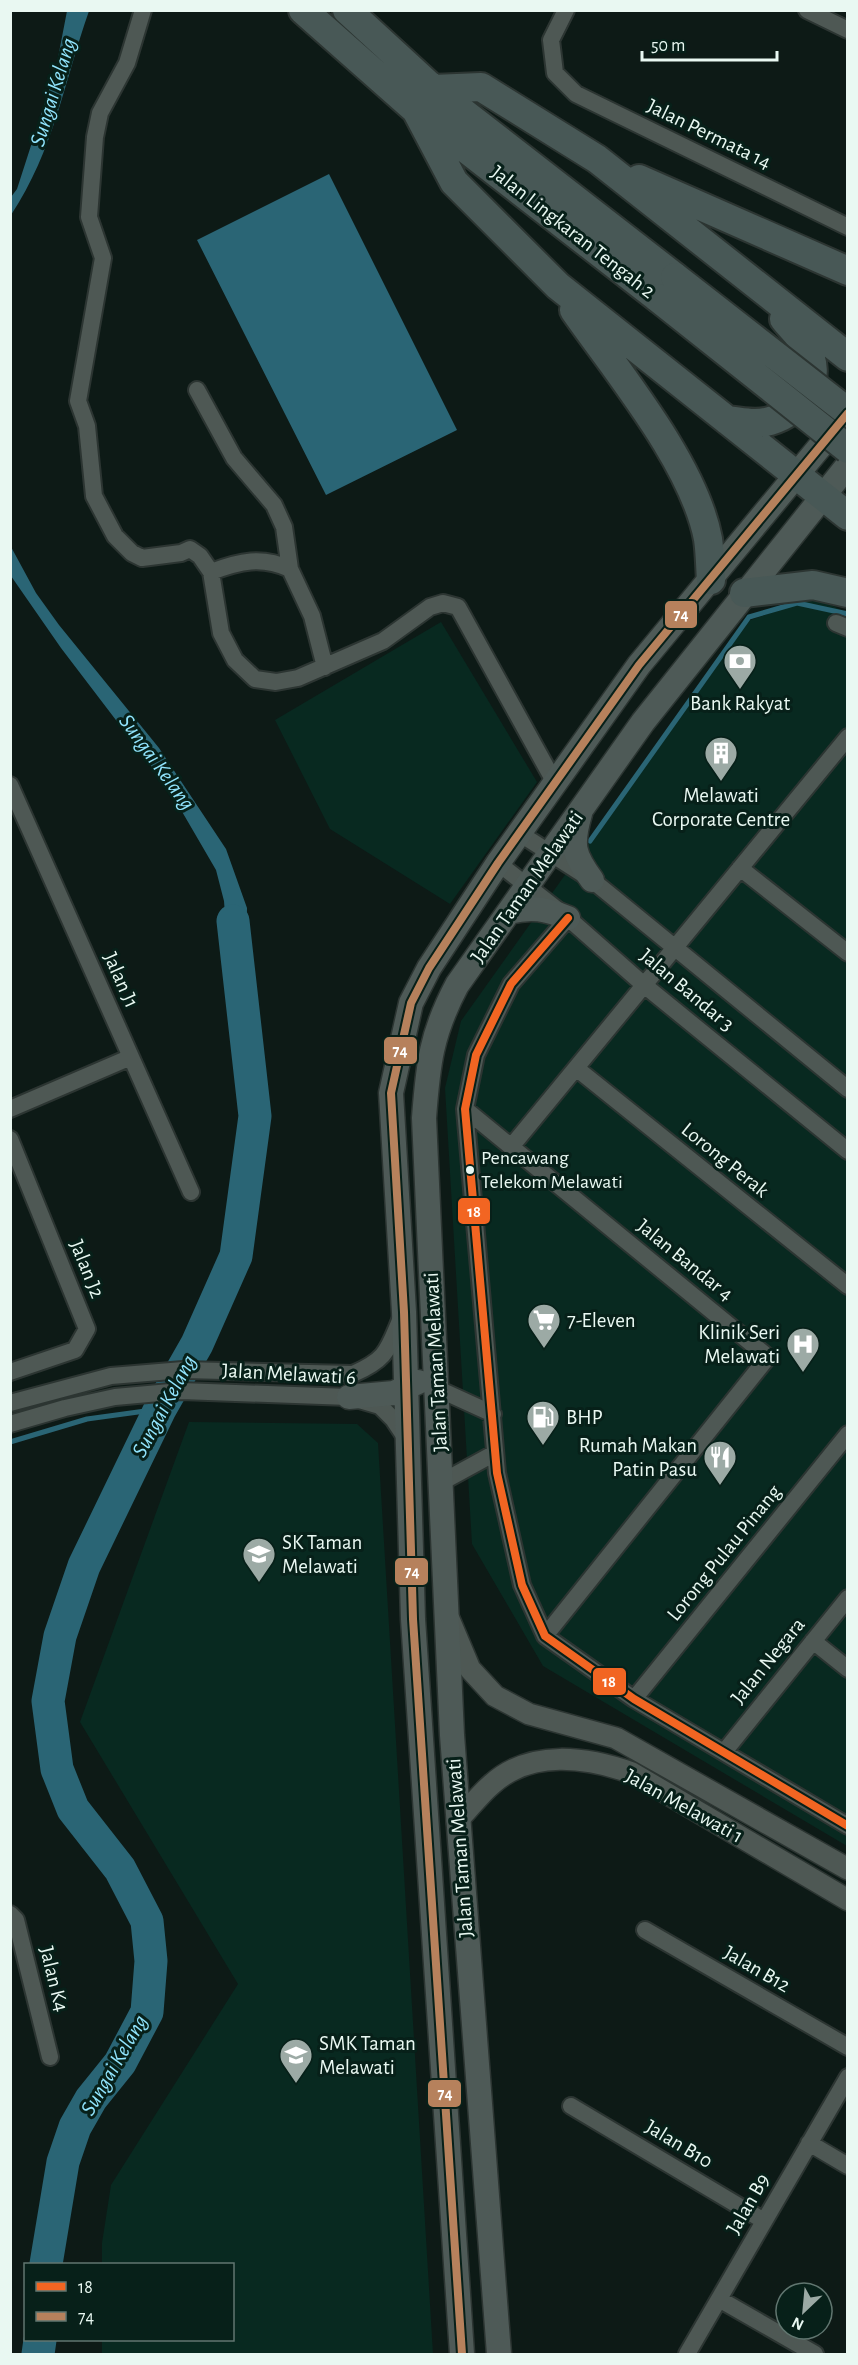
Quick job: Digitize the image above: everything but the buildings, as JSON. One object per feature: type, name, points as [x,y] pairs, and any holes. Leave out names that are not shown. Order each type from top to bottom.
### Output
[{"type":"highway","name":"Jalan Lingkaran Tengah 2","points":[[303,10],[425,99],[667,287],[848,412]]},
{"type":"highway","name":"Jalan Lingkaran Tengah 2","points":[[347,10],[425,99]]},
{"type":"highway","points":[[848,357],[597,159],[481,87],[425,99],[454,182],[558,286],[848,516]]},
{"type":"highway","points":[[597,159],[848,271]]},
{"type":"highway","points":[[558,286],[662,438],[693,493],[708,538],[711,580]]},
{"type":"highway","name":"Jalan Lingkaran Tengah 2","points":[[667,287],[848,448]]},
{"type":"highway","points":[[727,420],[756,423],[769,421],[789,412],[806,398],[813,377],[812,361],[805,345],[761,289]]},
{"type":"highway","points":[[744,593],[813,585],[848,593]]},
{"type":"main road","name":"Jalan Taman Melawati","points":[[462,2355],[416,1660],[404,1312],[391,1093],[397,1058],[411,1003],[425,975],[498,863],[639,664],[798,476],[848,412]]},
{"type":"main road","name":"Jalan Taman Melawati","points":[[499,2355],[458,1821],[446,1611],[424,1118],[428,1062],[442,1014],[457,986],[549,854],[643,723],[848,465]]},
{"type":"main road","points":[[581,809],[574,834],[576,859],[592,880]]},
{"type":"main road","points":[[509,912],[530,907],[548,910],[568,918]]},
{"type":"main road","points":[[349,1397],[406,1390],[429,1372],[436,1356]]},
{"type":"street","points":[[144,10],[127,63],[100,112],[97,129],[89,217],[103,258],[78,401],[87,426],[94,496],[115,536],[132,553],[142,558],[181,553],[189,549],[200,556],[211,573],[221,633],[235,660],[255,679],[276,682],[298,678],[383,641],[430,607],[443,603],[458,607],[555,783]]},
{"type":"street","name":"Jalan Permata 14","points":[[566,10],[551,40],[555,73],[576,94],[848,227]]},
{"type":"street","points":[[807,10],[848,30]]},
{"type":"street","points":[[197,390],[234,458],[274,506],[284,527],[290,569],[312,616],[325,667]]},
{"type":"street","points":[[211,573],[231,565],[270,560],[290,569]]},
{"type":"street","points":[[511,1147],[848,737]]},
{"type":"street","name":"Jalan J1","points":[[10,785],[191,1192]]},
{"type":"street","name":"Jalan Bandar 3","points":[[519,833],[592,880],[848,1089]]},
{"type":"street","name":"Jalan Bandar 3","points":[[498,863],[528,885],[644,985],[848,1151]]},
{"type":"street","points":[[740,868],[848,953]]},
{"type":"street","points":[[568,918],[511,984],[476,1055],[465,1109],[497,1473],[522,1585],[545,1636],[634,1699],[848,1826]]},
{"type":"street","points":[[10,1109],[131,1057]]},
{"type":"street","name":"Lorong Perak","points":[[576,1068],[848,1286]]},
{"type":"street","name":"Jalan Bandar 4","points":[[465,1109],[768,1357],[545,1636]]},
{"type":"street","name":"Jalan J2","points":[[10,1139],[87,1329],[75,1350],[10,1372]]},
{"type":"street","name":"Jalan Melawati 6","points":[[10,1403],[111,1376],[183,1370],[353,1374],[377,1364],[390,1344],[404,1312]]},
{"type":"street","points":[[436,1388],[493,1414]]},
{"type":"street","name":"Jalan Melawati 6","points":[[10,1424],[115,1397],[181,1391],[349,1397],[380,1406],[393,1419],[408,1441]]},
{"type":"street","name":"Lorong Pulau Pinang","points":[[634,1699],[848,1434]]},
{"type":"street","points":[[442,1482],[495,1453]]},
{"type":"street","name":"Jalan Negara","points":[[724,1752],[848,1598]]},
{"type":"street","name":"Jalan Melawati 1","points":[[446,1611],[470,1669],[495,1696],[529,1714],[616,1738],[848,1869]]},
{"type":"street","points":[[813,1641],[848,1669]]},
{"type":"street","name":"Jalan Melawati 1","points":[[458,1821],[492,1783],[513,1769],[530,1763],[572,1758],[602,1763],[632,1773],[848,1900]]},
{"type":"street","name":"Jalan K4","points":[[10,1914],[16,1920],[50,2056]]},
{"type":"street","name":"Jalan B12","points":[[645,1930],[848,2047]]},
{"type":"street","name":"Jalan B9","points":[[687,2355],[848,2077]]},
{"type":"street","name":"Jalan B10","points":[[571,2106],[764,2221]]},
{"type":"street","points":[[809,2143],[848,2166]]},
{"type":"street","points":[[719,2299],[815,2355]]},
{"type":"shaded area","points":[[815,597],[847,613],[847,1846],[543,1666],[472,1544],[445,1088],[461,1021],[745,622]]},
{"type":"shaded area","points":[[441,622],[537,782],[450,904],[330,829],[275,720]]},
{"type":"shaded area","points":[[189,1422],[357,1424],[378,1443],[433,2354],[102,2354],[102,2341],[234,2341],[234,2263],[102,2263],[102,2243],[111,2185],[238,1984],[80,1722]]},
{"type":"water","points":[[67,11],[89,11],[48,141],[26,190],[11,215],[11,197],[17,189],[56,68]]},
{"type":"water","points":[[329,174],[457,430],[326,495],[197,240]]},
{"type":"water","points":[[10,545],[36,593],[59,625],[159,748],[226,849],[247,908],[246,963],[233,966],[227,942],[224,901],[216,870],[170,791],[61,648],[11,576]]},
{"type":"waterway","points":[[590,841],[749,617],[797,603],[848,614]]},
{"type":"waterway","name":"Sungai Kelang","points":[[46,2263],[63,2162],[75,2127],[91,2099],[120,2063],[147,2012],[151,1961],[147,1921],[120,1869],[73,1809],[57,1769],[48,1701],[60,1636],[84,1566],[160,1409],[197,1344],[236,1256],[255,1116],[233,921]]},
{"type":"waterway","points":[[10,1442],[87,1419],[160,1409]]},
{"type":"waterway","name":"Sungai Kelang","points":[[38,2354],[40,2341]]},
{"type":"transit line","name":"74","points":[[462,2354],[413,1619],[404,1312],[391,1093],[411,1003],[429,968],[498,863],[639,665],[848,413]]},
{"type":"transit line","name":"18","points":[[568,918],[511,984],[476,1055],[465,1109],[497,1473],[522,1585],[545,1636],[634,1699],[848,1826]]},
{"type":"place","name":"Bank Rakyat","points":[[740,690]]},
{"type":"place","name":"Melawati Corporate Centre","points":[[721,782]]},
{"type":"place","name":"Pencawang Telekom Melawati","points":[[470,1170]]},
{"type":"place","name":"7-Eleven","points":[[544,1349]]},
{"type":"place","name":"Klinik Seri Melawati","points":[[803,1373]]},
{"type":"place","name":"BHP","points":[[543,1446]]},
{"type":"place","name":"Rumah Makan Patin Pasu","points":[[720,1486]]},
{"type":"place","name":"SK Taman Melawati","points":[[259,1583]]},
{"type":"place","name":"SMK Taman Melawati","points":[[296,2084]]}]
